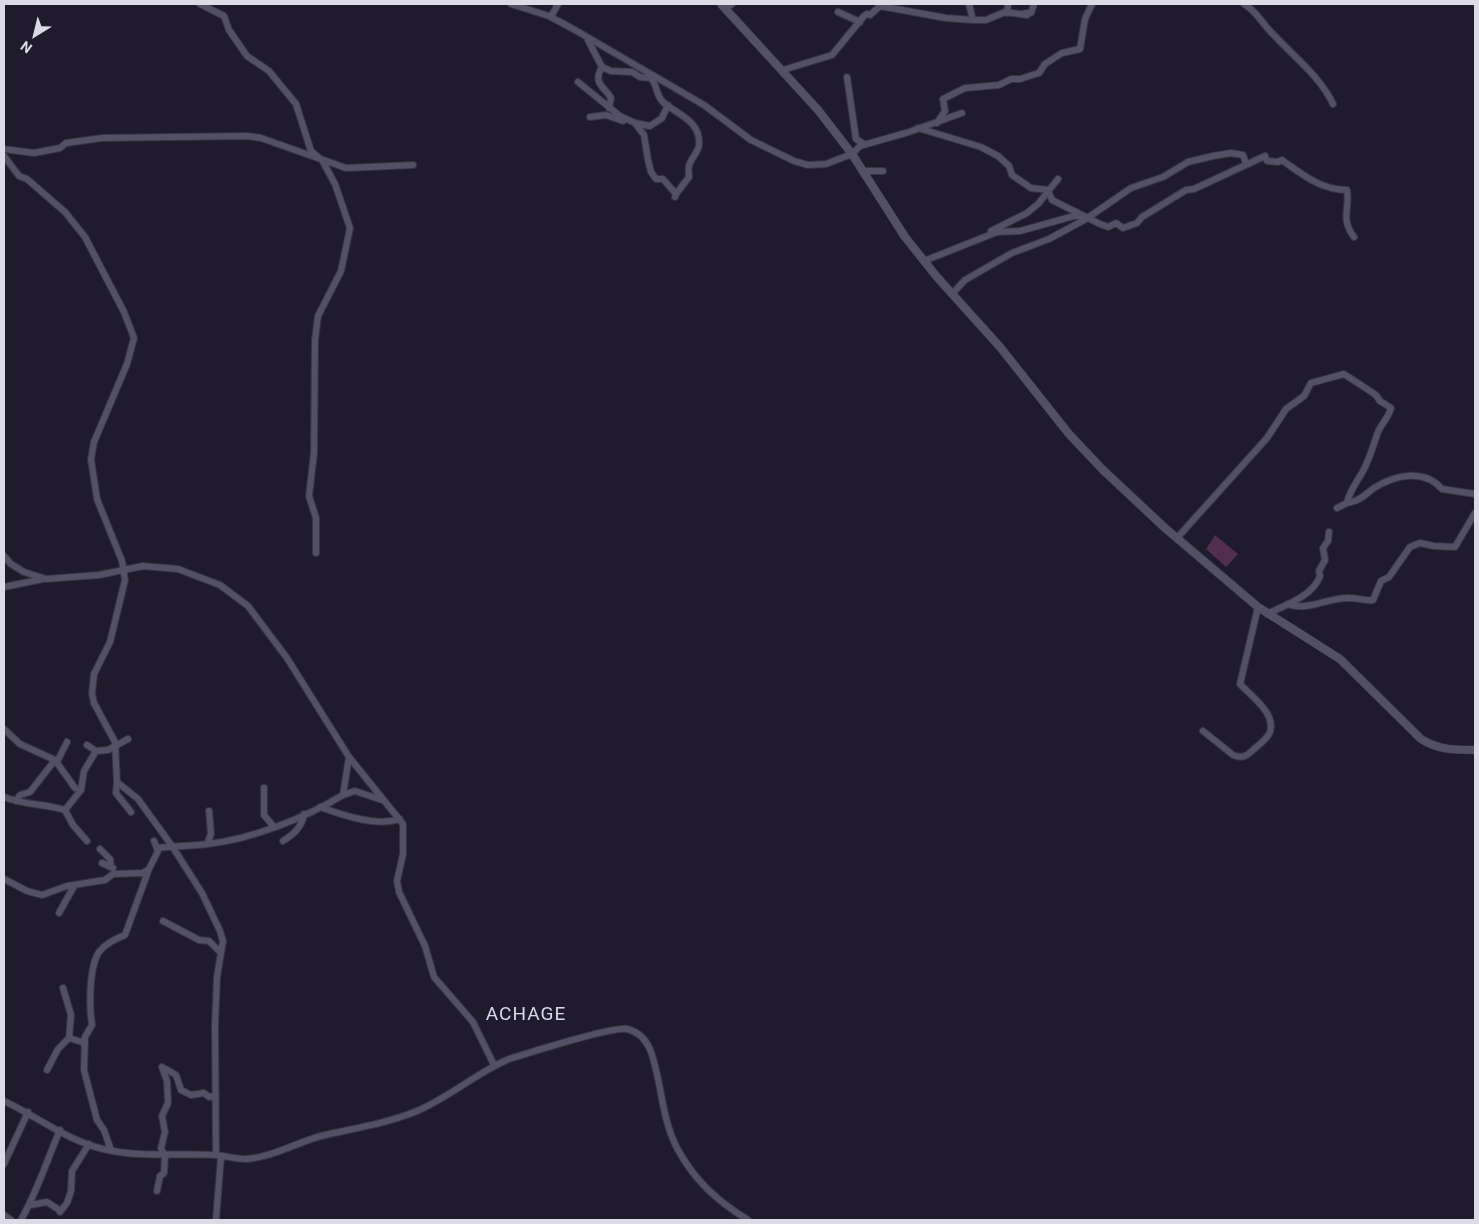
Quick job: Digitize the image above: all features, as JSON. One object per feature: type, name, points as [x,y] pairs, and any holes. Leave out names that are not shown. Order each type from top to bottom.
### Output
[{"type":"street","points":[[200,4],[224,16],[229,30],[247,56],[269,71],[296,104],[311,151],[322,160],[335,184],[350,228],[341,271],[318,316],[315,340],[314,453],[309,496],[316,518],[316,553]]},
{"type":"street","points":[[511,4],[549,16],[682,92],[722,117],[752,140],[794,161],[808,165],[826,164],[852,154],[864,144],[937,123],[962,113]]},
{"type":"street","points":[[549,16],[552,16],[558,4]]},
{"type":"street","points":[[732,4],[723,7],[783,70],[852,154],[905,237],[924,261],[1000,347],[1069,434],[1117,484],[1258,607],[1340,659],[1358,675],[1403,723],[1430,745],[1448,750],[1475,750]]},
{"type":"street","points":[[969,4],[973,20]]},
{"type":"street","points":[[1007,13],[1008,4]]},
{"type":"street","points":[[783,70],[832,55],[867,14],[870,15],[881,5],[946,18],[986,20],[1000,13],[1027,15],[1025,13],[1031,13],[1034,4]]},
{"type":"street","points":[[937,123],[945,111],[944,99],[956,92],[965,88],[999,85],[1011,79],[1020,79],[1039,73],[1046,64],[1062,53],[1080,49],[1086,20],[1092,4]]},
{"type":"street","points":[[1244,4],[1296,56],[1333,104]]},
{"type":"street","points":[[838,12],[860,22]]},
{"type":"street","points":[[578,82],[609,108],[635,124],[644,135],[651,172],[656,179],[663,179],[675,196],[689,177],[688,167],[695,156],[699,142],[692,125],[685,115],[659,97],[655,82],[651,78],[640,77],[632,72],[611,71],[602,67],[586,38]]},
{"type":"street","points":[[602,67],[599,81],[601,88],[611,98],[609,108]]},
{"type":"street","points":[[846,77],[856,139],[864,144]]},
{"type":"street","points":[[590,117],[606,116],[650,126],[662,118],[668,105]]},
{"type":"street","points":[[918,128],[981,147],[1004,161],[1009,166],[1012,175],[1031,188],[1048,190]]},
{"type":"street","points":[[4,149],[34,153],[60,148],[66,143],[102,138],[247,136],[262,138],[346,168],[413,165]]},
{"type":"street","points":[[952,294],[965,280],[1012,254],[1049,239],[1132,188],[1163,177],[1188,162],[1231,153],[1243,155],[1246,164]]},
{"type":"street","points":[[4,156],[19,176],[27,179],[65,212],[85,237],[124,312],[134,338],[127,364],[94,442],[91,459],[96,499],[124,568],[124,590],[112,634],[96,667],[93,684],[94,703],[110,730],[115,747],[120,799],[131,812]]},
{"type":"street","points":[[1048,190],[1052,200],[1083,217],[1108,226],[1116,223],[1123,228],[1138,223],[1142,217],[1186,190],[1194,189],[1266,156],[1267,161],[1278,162],[1282,160],[1312,181],[1332,190],[1347,190],[1349,202],[1346,224],[1354,237]]},
{"type":"street","points":[[862,171],[883,171]]},
{"type":"street","points":[[975,240],[1027,213],[1038,204],[1058,179]]},
{"type":"street","points":[[924,261],[997,232],[1020,231],[1074,216],[1083,217]]},
{"type":"street","points":[[1177,538],[1235,471],[1267,438],[1286,409],[1304,396],[1311,383],[1344,374],[1376,395],[1380,401],[1391,408],[1390,415],[1379,432],[1365,467],[1355,485],[1350,489],[1347,503]]},
{"type":"street","points":[[1337,508],[1347,503],[1357,502],[1368,495],[1373,489],[1401,475],[1427,478],[1437,482],[1442,489],[1475,494]]},
{"type":"street","points":[[1288,604],[1303,606],[1350,598],[1362,601],[1372,600],[1381,581],[1389,577],[1410,547],[1420,543],[1455,547],[1475,513]]},
{"type":"street","points":[[1267,614],[1288,604],[1316,586],[1320,576],[1319,571],[1325,560],[1323,548],[1328,541],[1329,532]]},
{"type":"street","points":[[4,556],[11,564],[24,572],[46,579]]},
{"type":"street","points":[[4,587],[46,579],[99,575],[124,568],[152,566],[178,568],[209,580],[238,597],[256,614],[287,658],[348,757],[403,824],[404,838],[397,881],[398,892],[426,946],[434,977],[473,1022],[494,1065]]},
{"type":"street","points":[[1203,731],[1239,758],[1247,756],[1270,734],[1272,722],[1269,715],[1240,684],[1258,607]]},
{"type":"street","points":[[4,729],[20,744],[56,761],[75,788]]},
{"type":"street","points":[[87,746],[96,751],[115,747],[128,739]]},
{"type":"street","points":[[16,801],[20,795],[30,792],[56,761],[67,742]]},
{"type":"street","points":[[65,810],[81,790],[84,772],[96,751]]},
{"type":"street","points":[[343,795],[348,757]]},
{"type":"street","points":[[119,784],[138,799],[172,846],[214,917],[223,941],[216,977],[218,1156],[216,1220]]},
{"type":"street","points":[[264,788],[264,816],[274,827]]},
{"type":"street","points":[[111,1150],[104,1130],[97,1120],[96,1108],[89,1091],[84,1070],[85,1036],[92,1025],[90,1013],[92,985],[98,953],[109,943],[125,935],[149,869],[158,851],[156,844],[172,846],[207,844],[274,827],[355,791],[384,801]]},
{"type":"street","points":[[4,797],[65,810],[73,825],[87,841]]},
{"type":"street","points":[[320,807],[367,820],[393,822],[400,819]]},
{"type":"street","points":[[207,844],[211,834],[209,810]]},
{"type":"street","points":[[283,841],[296,833],[298,827],[303,822],[304,814]]},
{"type":"street","points":[[100,849],[110,859],[111,866]]},
{"type":"street","points":[[102,863],[111,866],[120,873]]},
{"type":"street","points":[[4,879],[27,891],[42,895],[67,886],[105,880],[113,874],[143,873],[149,869]]},
{"type":"street","points":[[59,913],[74,886]]},
{"type":"street","points":[[164,922],[198,940],[208,941],[220,952]]},
{"type":"street","points":[[47,1070],[58,1050],[69,1038],[71,1016],[63,988]]},
{"type":"street","points":[[4,1102],[28,1112],[89,1144],[111,1150],[165,1156],[218,1156],[245,1159],[322,1136],[372,1125],[415,1112],[454,1092],[494,1065],[543,1048],[608,1031],[627,1029],[641,1036],[652,1053],[663,1108],[677,1147],[706,1190],[717,1200],[748,1220]]},
{"type":"street","points":[[69,1038],[85,1042]]},
{"type":"street","points":[[157,1191],[160,1176],[164,1173],[165,1156],[161,1148],[165,1132],[162,1116],[168,1103],[167,1081],[162,1066],[176,1075],[180,1090],[191,1095],[204,1093],[209,1097],[216,1096]]},
{"type":"street","points":[[4,1164],[28,1112]]},
{"type":"street","points":[[21,1220],[30,1205],[42,1170],[60,1130]]},
{"type":"street","points":[[30,1205],[47,1202],[61,1212],[71,1191],[72,1171],[89,1144]]},
{"type":"street","points":[[4,1215],[11,1220]]},
{"type":"shaded area","points":[[1215,535],[1238,554],[1226,567],[1206,549]]},
{"type":"district","name":"ACHAGE","points":[[526,1015]]}]
